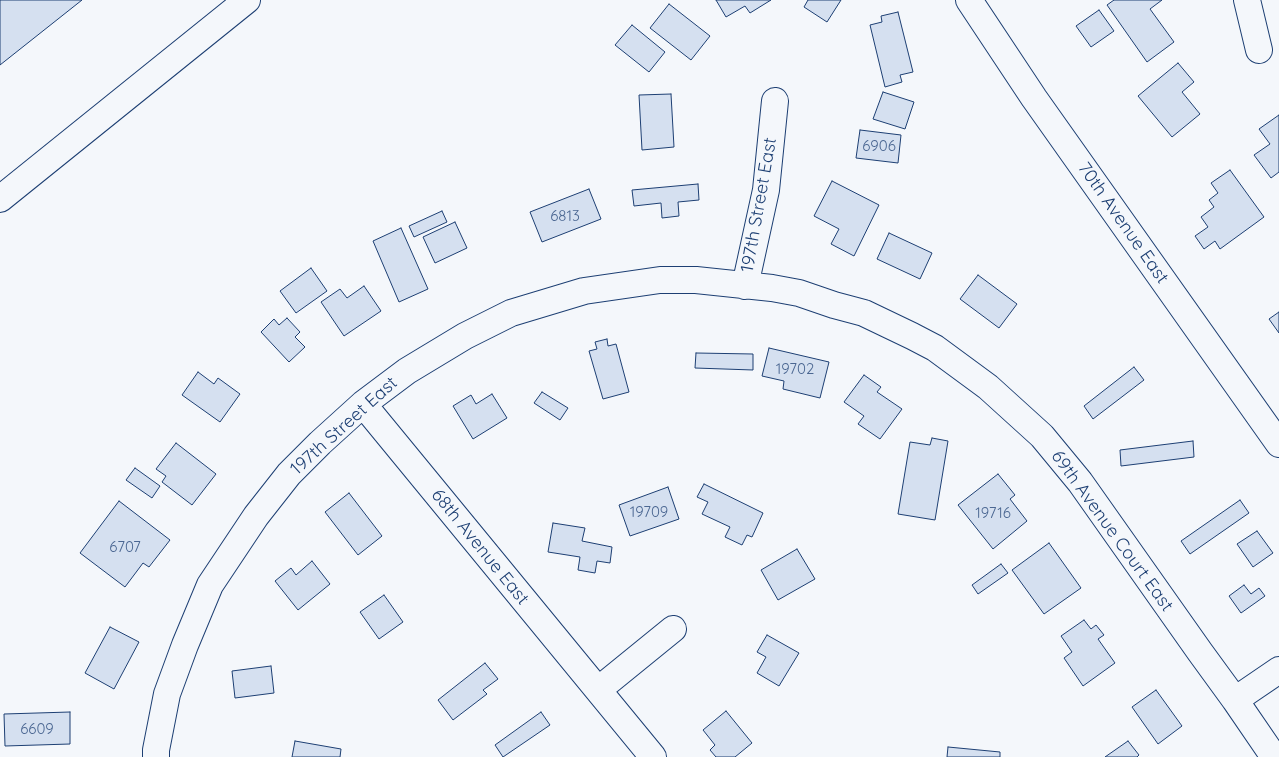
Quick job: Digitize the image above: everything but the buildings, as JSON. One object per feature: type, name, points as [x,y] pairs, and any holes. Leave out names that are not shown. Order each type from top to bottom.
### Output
[{"type":"street","points":[[0,199],[247,0]]},
{"type":"street","name":"70th Avenue East","points":[[969,0],[1034,98],[1276,435]]},
{"type":"street","points":[[1247,0],[1258,50]]},
{"type":"street","name":"197th Street East","points":[[156,757],[168,694],[185,645],[210,585],[256,516],[289,474],[363,404],[407,371],[465,336],[511,313],[584,290],[660,280],[696,280],[745,286],[766,190],[775,101]]},
{"type":"street","name":"69th Avenue Court East","points":[[745,286],[800,293],[864,313],[935,348],[988,387],[1042,436],[1080,482],[1274,757]]},
{"type":"street","name":"68th Avenue East","points":[[363,404],[653,757]]},
{"type":"street","points":[[598,690],[673,629]]},
{"type":"street","points":[[1235,700],[1279,670]]}]
